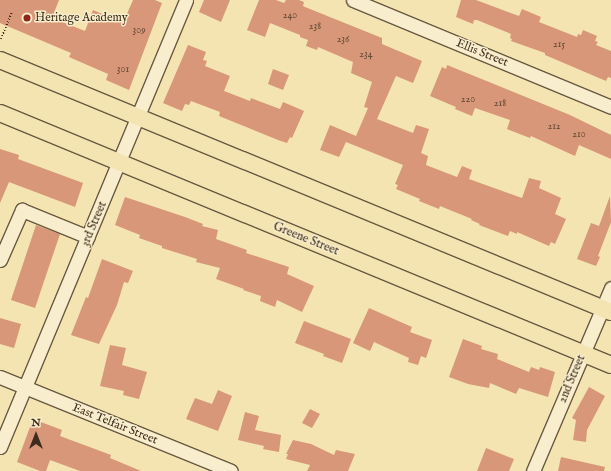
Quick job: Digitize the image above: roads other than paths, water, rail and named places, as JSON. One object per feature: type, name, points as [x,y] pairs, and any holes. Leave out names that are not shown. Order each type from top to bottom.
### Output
[{"type":"main road","points":[[0,60],[607,310]]},
{"type":"main road","name":"Greene Street","points":[[0,113],[611,365]]},
{"type":"street","name":"3rd Street","points":[[0,447],[26,388],[186,0]]},
{"type":"street","name":"Ellis Street","points":[[352,0],[611,107]]},
{"type":"street","points":[[0,260],[22,210],[88,238]]},
{"type":"street","name":"2nd Street","points":[[533,471],[583,353],[607,310],[611,288]]},
{"type":"street","name":"East Telfair Street","points":[[0,377],[230,471]]},
{"type":"place","name":"Heritage Academy","points":[[27,18]]}]
